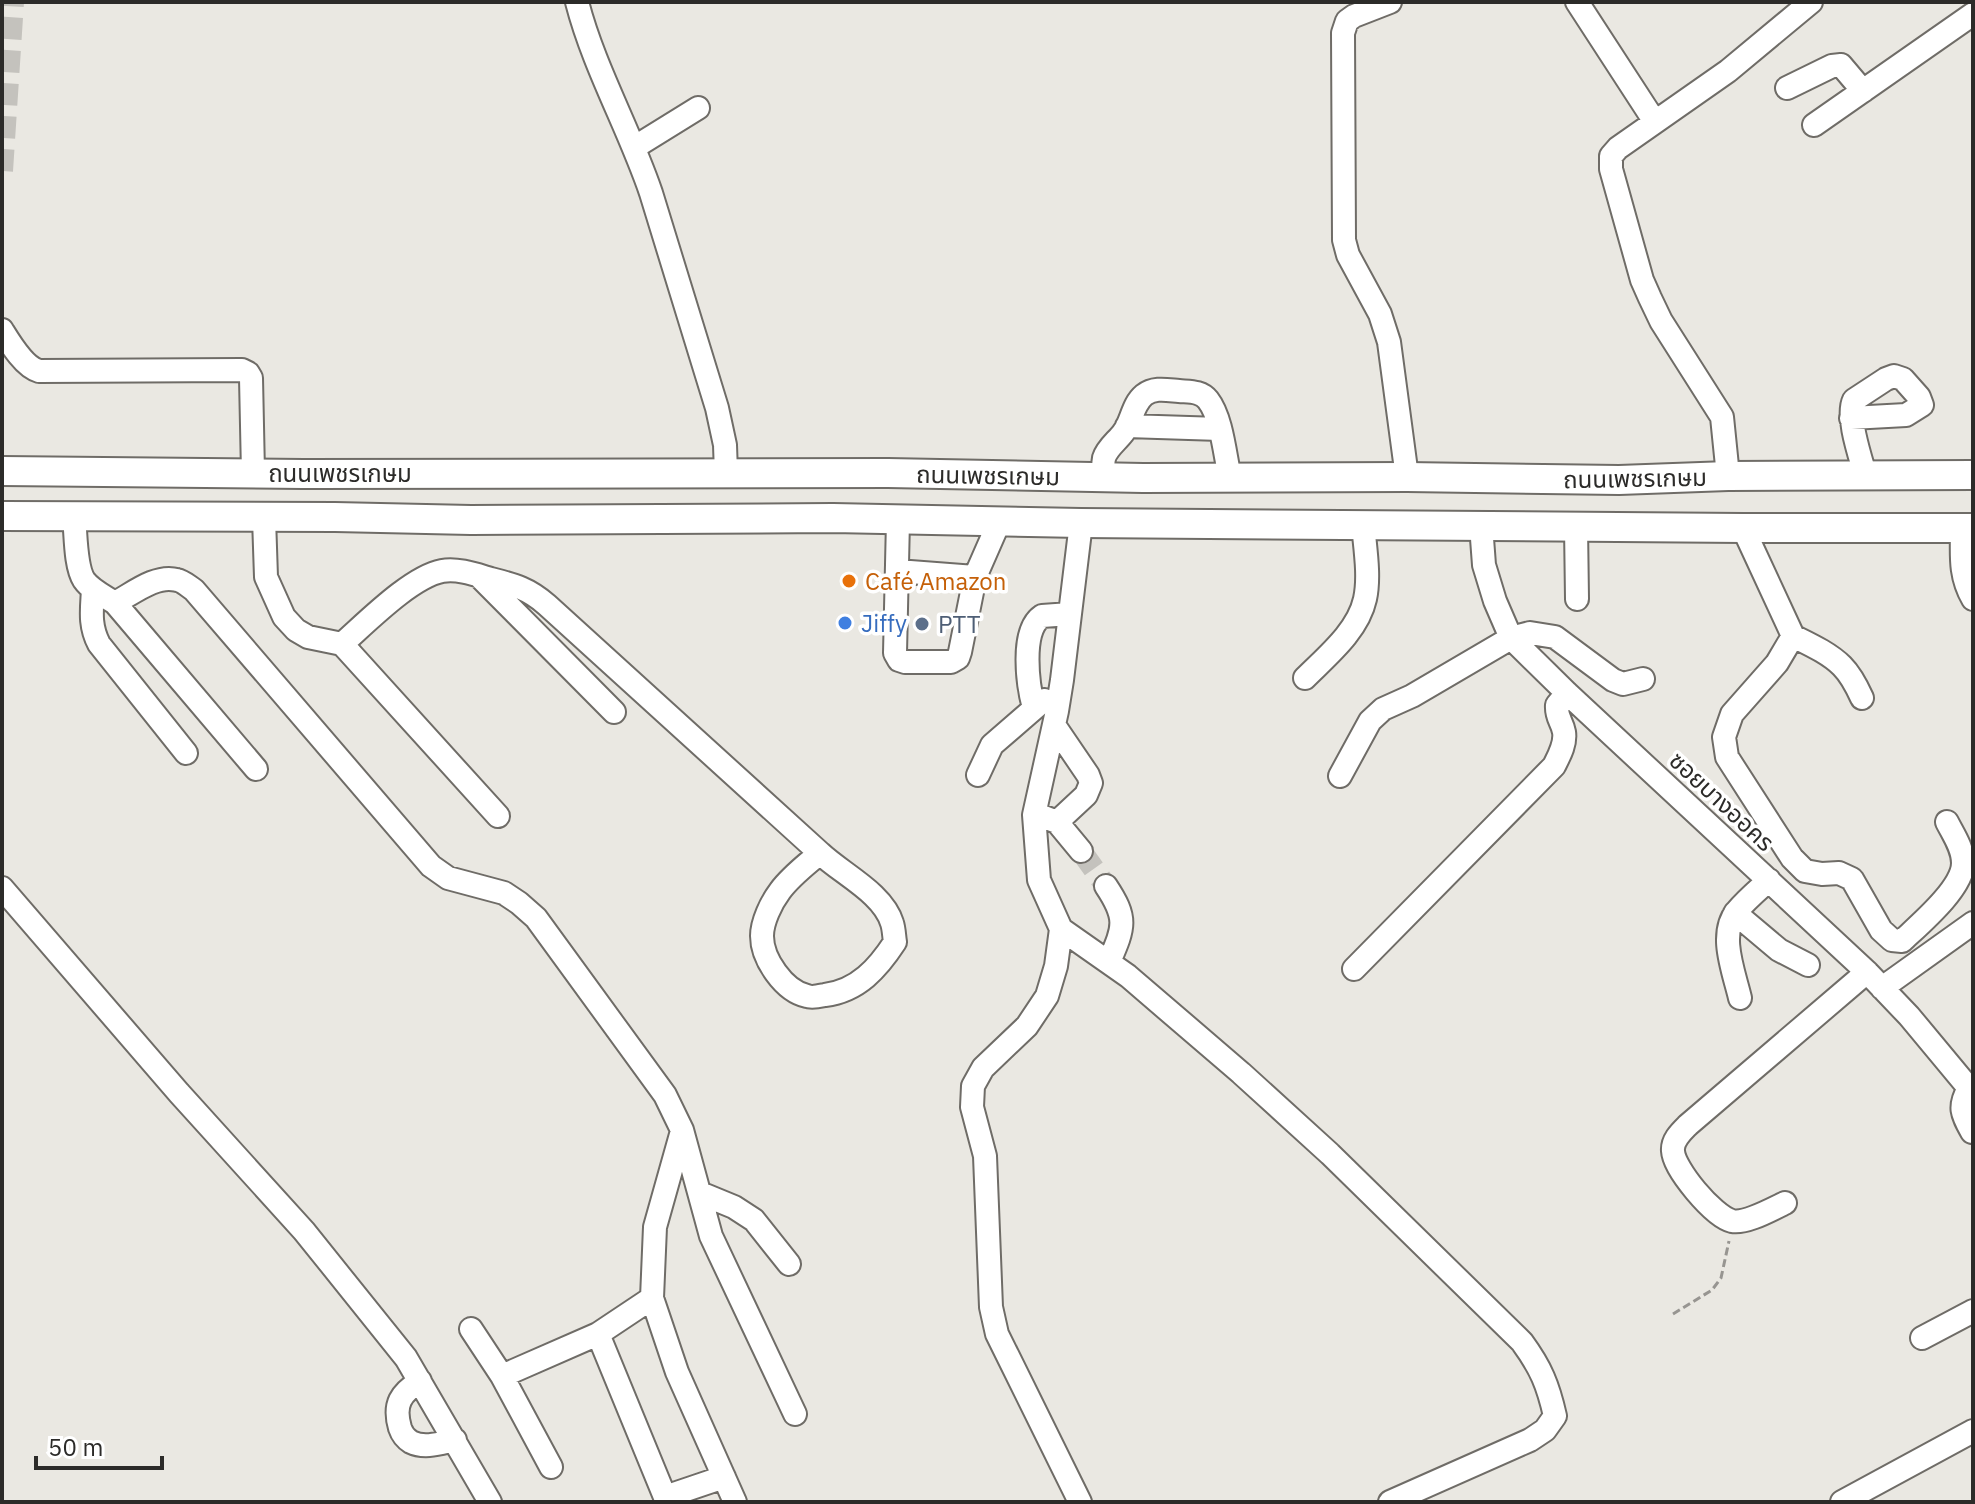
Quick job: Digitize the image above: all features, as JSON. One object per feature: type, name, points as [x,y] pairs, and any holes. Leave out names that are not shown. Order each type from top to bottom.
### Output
[{"type":"main road","name":"ถนนเพชรเกษม","points":[[2,471],[888,473],[1619,480],[1865,474],[1973,475]]},
{"type":"main road","name":"ถนนเพชรเกษม","points":[[2,516],[471,520],[833,518],[1081,523],[1968,528]]},
{"type":"street","points":[[577,2],[595,60],[635,147],[674,263],[717,408],[725,445],[726,473]]},
{"type":"street","points":[[1390,2],[1354,16],[1347,21],[1343,33],[1344,240],[1348,255],[1380,314],[1389,342],[1407,477]]},
{"type":"street","points":[[1577,2],[1655,122]]},
{"type":"street","points":[[1728,476],[1722,417],[1661,321],[1642,280],[1611,169],[1611,156],[1728,71],[1811,2]]},
{"type":"street","points":[[1814,125],[1973,14]]},
{"type":"street","points":[[1787,88],[1832,66],[1841,65],[1863,91]]},
{"type":"street","points":[[635,147],[698,108]]},
{"type":"street","points":[[2,330],[26,365],[39,371],[242,370],[248,373],[251,378],[253,473]]},
{"type":"street","points":[[1102,477],[1104,458],[1127,426],[1137,403],[1154,389],[1162,389],[1205,396],[1214,410],[1220,429],[1230,478]]},
{"type":"street","points":[[1851,418],[1865,474]]},
{"type":"street","points":[[1127,426],[1220,429]]},
{"type":"street","points":[[74,517],[82,577],[93,589],[115,603],[256,769]]},
{"type":"street","points":[[264,518],[266,577],[284,617],[308,637],[342,644],[498,816]]},
{"type":"street","points":[[898,520],[895,653],[899,660],[905,662],[951,662],[958,658],[975,577],[1000,520]]},
{"type":"street","points":[[1081,523],[1061,687],[1034,815],[1039,880],[1061,929],[1128,976],[1330,1154],[1522,1342],[1538,1364],[1549,1389],[1555,1416],[1545,1430],[1530,1440],[1390,1502]]},
{"type":"street","points":[[1305,678],[1336,647],[1359,615],[1365,599],[1366,581],[1363,524]]},
{"type":"street","name":"ซอยบางออคร","points":[[1481,525],[1484,565],[1511,638],[1875,980],[1971,1091]]},
{"type":"street","points":[[1576,526],[1577,599]]},
{"type":"street","points":[[1743,528],[1793,636],[1842,665],[1862,698]]},
{"type":"street","points":[[1968,528],[1962,573],[1973,599]]},
{"type":"street","points":[[342,644],[414,583],[443,571],[462,572],[517,585],[533,593],[820,853],[830,863],[879,901],[892,921],[895,942],[882,962],[862,982],[833,994],[808,997],[789,987],[770,966],[762,937],[767,915],[779,892],[820,853]]},
{"type":"street","points":[[897,571],[975,577]]},
{"type":"street","points":[[479,576],[614,712]]},
{"type":"street","points":[[115,603],[167,578],[180,580],[194,590],[431,866],[448,878],[504,893],[536,918],[665,1095],[682,1130],[711,1236],[795,1414]]},
{"type":"street","points":[[93,589],[91,617],[93,633],[99,644],[186,753]]},
{"type":"street","points":[[1034,708],[1028,679],[1032,626],[1042,616],[1070,614]]},
{"type":"street","points":[[1340,776],[1370,721],[1383,709],[1412,696],[1511,638],[1530,633],[1555,637],[1613,680],[1623,684],[1643,679]]},
{"type":"street","points":[[1793,636],[1777,663],[1732,714],[1724,737],[1727,757],[1792,858],[1805,871],[1839,873],[1852,879],[1881,930],[1892,940],[1902,941],[1948,896],[1959,876],[1963,864],[1959,844],[1947,822]]},
{"type":"street","points":[[978,775],[992,745],[1061,687]]},
{"type":"street","points":[[1354,969],[1554,766],[1562,752],[1564,732],[1557,705],[1567,693]]},
{"type":"street","points":[[1054,725],[1091,783],[1086,795],[1057,822]]},
{"type":"street","points":[[1034,815],[1057,822],[1081,851]]},
{"type":"street","points":[[1740,998],[1729,950],[1729,927],[1735,913],[1769,880]]},
{"type":"street","points":[[1106,886],[1122,914],[1121,935],[1109,962]]},
{"type":"street","points":[[2,888],[179,1093],[304,1231],[406,1358],[490,1502]]},
{"type":"street","points":[[1735,913],[1779,950],[1808,965]]},
{"type":"street","points":[[1785,1203],[1744,1220],[1732,1221],[1714,1211],[1681,1173],[1672,1153],[1674,1141],[1688,1125],[1875,980],[1973,923]]},
{"type":"street","points":[[1061,929],[1056,966],[1047,996],[1027,1026],[983,1068],[973,1086],[972,1107],[985,1156],[991,1307],[997,1334],[1080,1502]]},
{"type":"street","points":[[1971,1091],[1961,1105],[1963,1117],[1972,1132]]},
{"type":"street","points":[[682,1130],[655,1227],[652,1298],[677,1372],[735,1502]]},
{"type":"street","points":[[700,1193],[734,1207],[754,1220],[789,1264]]},
{"type":"street","points":[[502,1376],[598,1334],[652,1298]]},
{"type":"street","points":[[1922,1338],[1973,1311]]},
{"type":"street","points":[[471,1329],[502,1376],[551,1467]]},
{"type":"street","points":[[598,1334],[664,1500],[724,1477]]},
{"type":"street","points":[[420,1381],[407,1389],[398,1403],[401,1433],[411,1442],[427,1446],[455,1440]]},
{"type":"street","points":[[1842,1502],[1973,1431]]},
{"type":"path","points":[[1673,1314],[1712,1290],[1721,1278],[1732,1221]]},
{"type":"tunnel","points":[[2,171],[13,2]]},
{"type":"tunnel","points":[[1081,851],[1106,886]]},
{"type":"place","name":"Café Amazon","points":[[849,581]]},
{"type":"place","name":"Jiffy","points":[[845,623]]},
{"type":"place","name":"PTT","points":[[922,624]]}]
